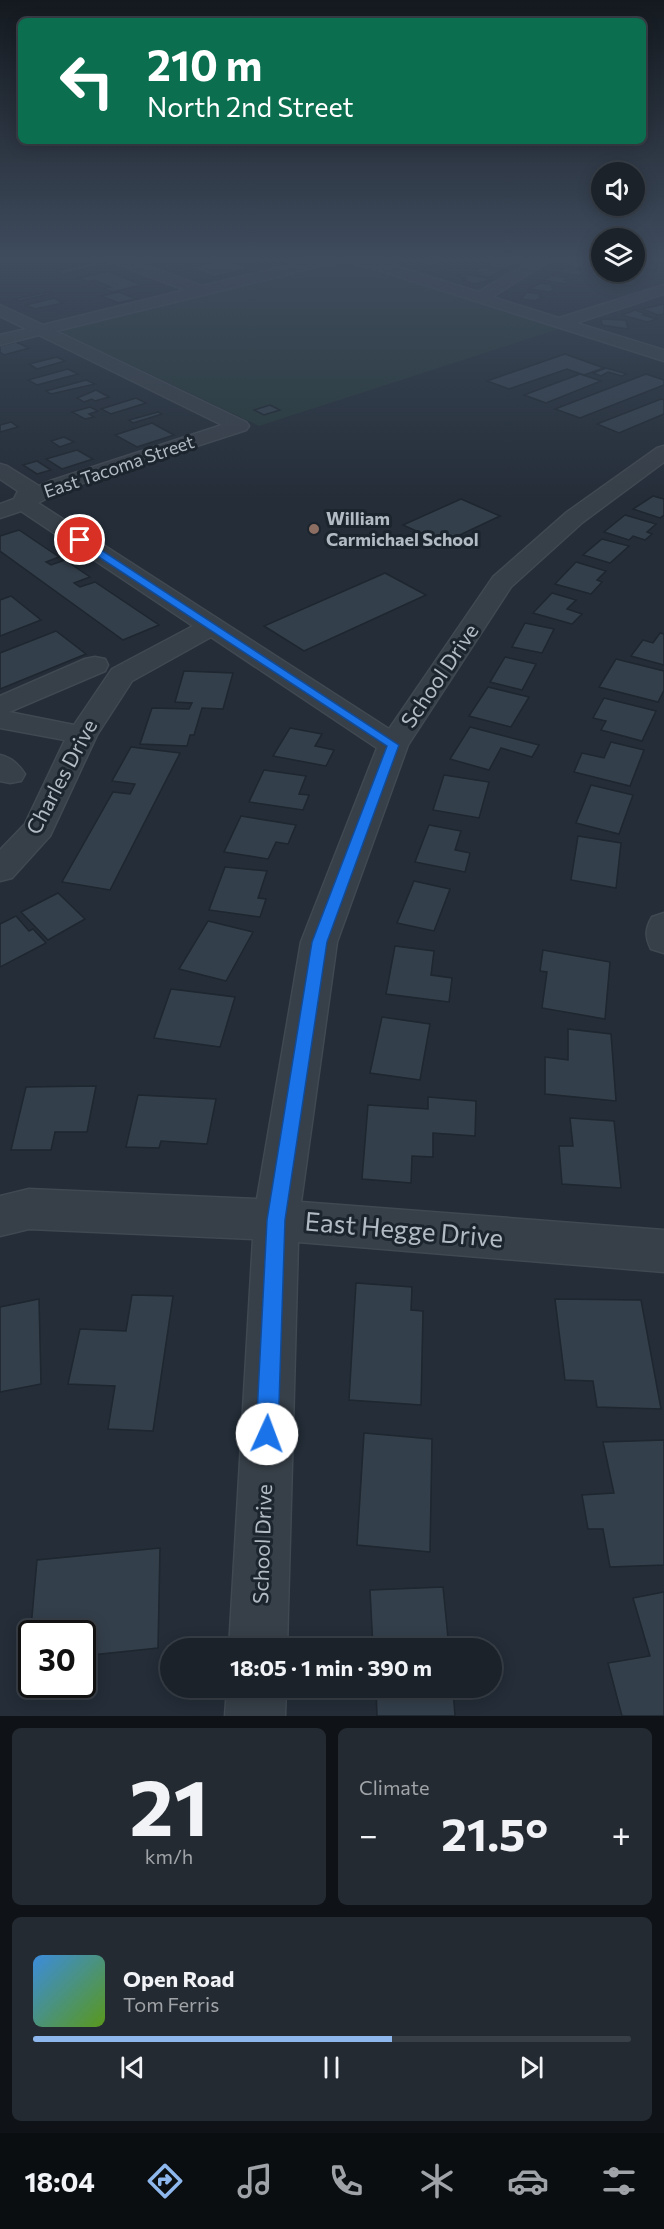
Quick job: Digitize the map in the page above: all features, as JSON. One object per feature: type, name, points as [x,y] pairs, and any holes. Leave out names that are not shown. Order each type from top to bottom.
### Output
[{"type":"street","name":"East Tacoma Street","points":[[11,507],[57,485],[239,426],[61,339]]},
{"type":"street","points":[[610,339],[664,356]]},
{"type":"street","name":"School Drive","points":[[258,1638],[276,1220],[319,942],[393,745],[502,582],[575,517],[664,452]]},
{"type":"street","points":[[0,470],[30,489],[11,507],[212,626],[393,745]]},
{"type":"street","name":"Charles Drive","points":[[0,870],[39,829],[82,735],[122,675],[212,626]]},
{"type":"street","points":[[0,706],[95,665]]},
{"type":"street","points":[[0,719],[82,735]]},
{"type":"street","points":[[664,926],[664,940]]},
{"type":"street","name":"East Hegge Drive","points":[[0,1216],[29,1209],[276,1220],[664,1251]]},
{"type":"street","points":[[255,1716],[256,1698]]},
{"type":"shaded area","points":[[76,339],[528,339],[259,426]]},
{"type":"building","points":[[16,342],[29,348],[4,355],[0,352],[0,346]]},
{"type":"building","points":[[565,354],[604,368],[584,375],[567,369],[509,389],[487,381]]},
{"type":"building","points":[[57,357],[65,361],[37,369],[29,364]]},
{"type":"building","points":[[606,368],[627,374],[622,376],[608,372],[601,376],[593,373]]},
{"type":"building","points":[[68,369],[78,374],[37,385],[28,380]]},
{"type":"building","points":[[580,374],[601,381],[546,403],[524,395]]},
{"type":"building","points":[[646,374],[664,380],[664,385],[580,418],[555,409]]},
{"type":"building","points":[[86,380],[95,384],[51,394],[46,391]]},
{"type":"building","points":[[96,390],[109,397],[84,402],[77,398]]},
{"type":"building","points":[[136,398],[146,403],[111,414],[101,409]]},
{"type":"building","points":[[661,399],[664,400],[664,414],[619,433],[597,424]]},
{"type":"building","points":[[270,405],[280,410],[264,415],[254,410]]},
{"type":"building","points":[[90,407],[98,411],[89,414],[94,417],[85,419],[72,412]]},
{"type":"building","points":[[158,412],[162,414],[133,423],[129,420]]},
{"type":"building","points":[[11,422],[18,427],[0,432],[0,425]]},
{"type":"building","points":[[152,423],[174,435],[137,447],[115,435]]},
{"type":"building","points":[[64,437],[74,442],[60,447],[51,441]]},
{"type":"building","points":[[77,450],[93,459],[62,469],[46,459]]},
{"type":"building","points":[[37,461],[51,470],[37,474],[23,465]]},
{"type":"building","points":[[653,496],[664,499],[664,515],[660,518],[633,509]]},
{"type":"building","points":[[461,499],[500,516],[443,543],[403,525]]},
{"type":"building","points":[[625,515],[656,524],[647,532],[652,534],[645,540],[633,536],[629,540],[604,532]]},
{"type":"building","points":[[19,530],[59,557],[46,562],[51,565],[65,560],[90,577],[74,583],[80,587],[95,582],[159,625],[123,640],[0,551],[0,536]]},
{"type":"building","points":[[602,539],[629,546],[610,563],[583,555]]},
{"type":"building","points":[[576,562],[606,571],[597,580],[602,582],[591,594],[555,584]]},
{"type":"building","points":[[385,573],[426,595],[304,651],[264,626]]},
{"type":"building","points":[[552,593],[576,600],[567,609],[582,614],[572,624],[533,613]]},
{"type":"building","points":[[11,596],[41,620],[0,636],[0,600]]},
{"type":"building","points":[[525,623],[554,629],[542,653],[512,647]]},
{"type":"building","points":[[56,631],[86,654],[0,689],[0,653]]},
{"type":"building","points":[[660,633],[664,634],[664,665],[631,656],[643,640],[653,643]]},
{"type":"building","points":[[505,657],[536,664],[522,690],[490,682]]},
{"type":"building","points":[[616,659],[664,671],[664,690],[658,702],[599,687]]},
{"type":"building","points":[[184,671],[233,673],[223,709],[202,708],[194,735],[190,735],[187,746],[140,744],[152,708],[189,709],[192,703],[175,702]]},
{"type":"building","points":[[488,687],[529,697],[511,727],[469,716]]},
{"type":"building","points":[[604,698],[656,711],[642,741],[601,730],[606,721],[593,718]]},
{"type":"building","points":[[470,727],[539,745],[532,757],[501,748],[489,770],[450,759]]},
{"type":"building","points":[[290,728],[322,734],[315,746],[334,750],[326,766],[273,756]]},
{"type":"building","points":[[611,742],[644,750],[630,786],[574,772],[582,753],[604,758]]},
{"type":"building","points":[[131,747],[180,753],[110,890],[62,882],[113,792],[130,794],[135,784],[112,781]]},
{"type":"building","points":[[264,770],[306,776],[299,794],[309,795],[303,810],[249,802]]},
{"type":"building","points":[[444,775],[489,782],[479,818],[433,810]]},
{"type":"building","points":[[591,785],[633,795],[619,834],[576,823]]},
{"type":"building","points":[[241,816],[296,825],[288,844],[276,842],[268,859],[224,852]]},
{"type":"building","points":[[429,825],[461,831],[455,850],[470,853],[465,872],[415,862]]},
{"type":"building","points":[[578,836],[621,843],[616,888],[571,880]]},
{"type":"building","points":[[225,867],[267,871],[258,898],[266,899],[260,917],[209,910]]},
{"type":"building","points":[[414,881],[450,889],[434,931],[397,923]]},
{"type":"building","points":[[58,893],[85,919],[48,940],[21,912]]},
{"type":"building","points":[[16,916],[29,931],[33,929],[46,943],[0,967],[0,924]]},
{"type":"building","points":[[208,921],[253,932],[226,981],[179,969]]},
{"type":"building","points":[[395,946],[434,951],[431,975],[452,978],[449,1002],[386,994]]},
{"type":"building","points":[[543,950],[610,962],[605,1019],[542,1008],[547,972],[540,971]]},
{"type":"building","points":[[171,989],[235,997],[220,1047],[154,1038]]},
{"type":"building","points":[[382,1017],[430,1024],[420,1080],[370,1073]]},
{"type":"building","points":[[568,1029],[611,1034],[616,1101],[545,1094],[545,1057],[568,1060]]},
{"type":"building","points":[[96,1086],[87,1132],[55,1132],[51,1150],[11,1150],[26,1087]]},
{"type":"building","points":[[138,1095],[216,1099],[207,1144],[161,1141],[159,1148],[126,1147]]},
{"type":"building","points":[[428,1097],[476,1101],[475,1136],[433,1133],[433,1157],[412,1156],[411,1183],[362,1179],[368,1105],[428,1109]]},
{"type":"building","points":[[570,1118],[614,1121],[621,1188],[562,1184],[559,1146],[573,1146]]},
{"type":"building","points":[[356,1283],[412,1287],[411,1310],[423,1311],[421,1405],[349,1400]]},
{"type":"building","points":[[132,1295],[173,1296],[153,1431],[108,1429],[115,1386],[68,1384],[80,1329],[126,1331]]},
{"type":"building","points":[[39,1299],[41,1384],[0,1392],[0,1307]]},
{"type":"building","points":[[555,1299],[641,1300],[661,1409],[597,1407],[593,1381],[565,1380]]},
{"type":"building","points":[[364,1433],[432,1439],[430,1552],[357,1545]]},
{"type":"building","points":[[664,1440],[664,1565],[610,1567],[603,1529],[588,1529],[582,1495],[614,1493],[603,1442]]},
{"type":"building","points":[[160,1548],[158,1648],[96,1655],[96,1620],[32,1620],[37,1560]]},
{"type":"building","points":[[443,1587],[448,1638],[372,1638],[370,1590]]},
{"type":"building","points":[[664,1592],[664,1716],[622,1716],[608,1663],[650,1656],[633,1598]]},
{"type":"building","points":[[376,1698],[454,1698],[455,1716],[377,1716]]},
{"type":"place","name":"William Carmichael School","points":[[314,529]]},
{"type":"route","points":[[80,540],[393,745],[319,942],[276,1220],[267,1434]]}]
